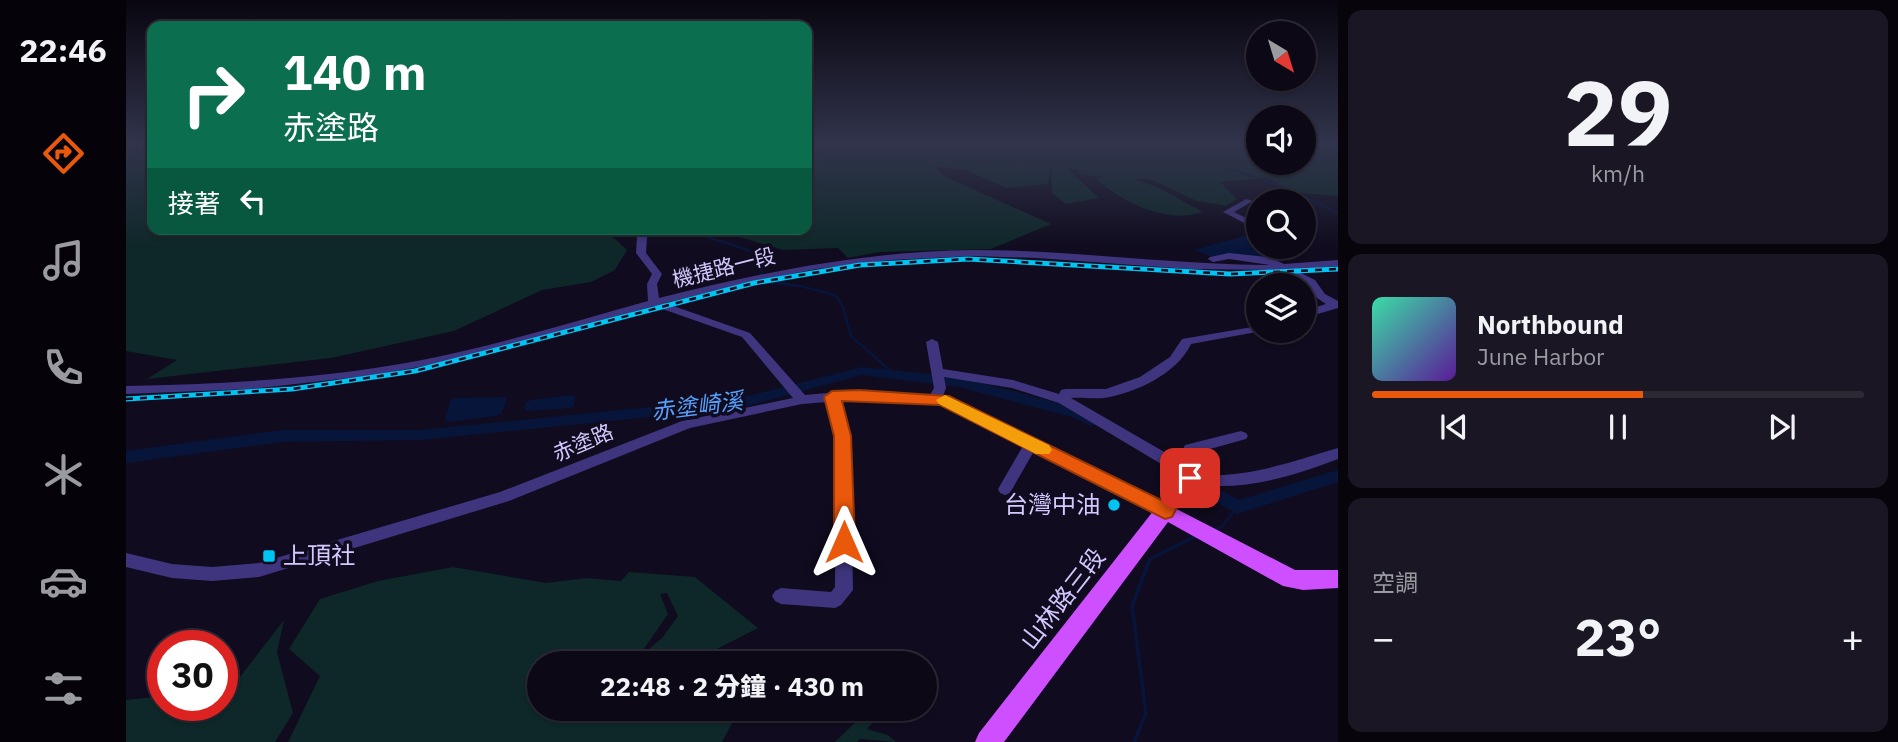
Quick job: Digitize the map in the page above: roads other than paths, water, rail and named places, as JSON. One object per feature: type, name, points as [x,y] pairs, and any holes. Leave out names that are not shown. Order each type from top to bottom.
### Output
[{"type":"main road","points":[[1169,503],[1190,523],[1291,579],[1338,579]]},
{"type":"main road","name":"山林路三段","points":[[988,742],[1169,503]]},
{"type":"street","points":[[1246,202],[1227,212],[1246,221]]},
{"type":"street","points":[[641,235],[641,253],[657,274],[652,284],[655,304],[746,335],[799,398]]},
{"type":"street","name":"機捷路一段","points":[[126,390],[292,382],[388,370],[511,343],[761,277],[871,259],[943,254],[1035,255],[1158,266],[1285,268],[1338,263]]},
{"type":"street","points":[[1213,259],[1229,256],[1268,260],[1311,282],[1321,296],[1336,304]]},
{"type":"street","points":[[1316,311],[1336,304]]},
{"type":"street","points":[[1064,400],[1066,393],[1109,393],[1166,368],[1183,353],[1186,341],[1246,330]]},
{"type":"street","points":[[932,342],[937,393]]},
{"type":"street","points":[[937,373],[1013,384],[1064,400],[1191,477],[1219,482],[1311,463],[1338,453]]},
{"type":"street","name":"赤塗路","points":[[126,560],[172,571],[212,574],[259,570],[504,497],[655,435],[799,398],[937,393],[943,400],[1031,444],[1169,503]]},
{"type":"street","points":[[781,596],[835,600],[844,590],[844,457],[842,436],[832,397]]},
{"type":"street","points":[[1169,503],[1202,467],[1190,449],[1241,436]]},
{"type":"street","points":[[1005,489],[1031,444]]},
{"type":"water","points":[[1246,236],[1246,255],[1212,257],[1194,250]]},
{"type":"water","points":[[573,395],[574,406],[571,408],[527,411],[524,408],[526,402],[531,400]]},
{"type":"water","points":[[505,397],[507,400],[501,414],[496,416],[448,422],[445,419],[450,401],[454,398]]},
{"type":"waterway","points":[[1262,180],[1338,213]]},
{"type":"waterway","points":[[707,235],[706,237],[726,243]]},
{"type":"waterway","points":[[721,241],[726,243]]},
{"type":"waterway","points":[[726,243],[762,255],[761,281],[800,286],[835,295],[843,307],[851,336],[895,375]]},
{"type":"waterway","name":"赤塗崎溪","points":[[126,457],[282,436],[420,435],[740,403],[862,371],[959,382],[1077,413],[1091,421]]},
{"type":"waterway","points":[[1183,476],[1237,507],[1338,476]]},
{"type":"waterway","points":[[1215,529],[1221,528],[1237,507]]},
{"type":"waterway","points":[[1134,742],[1146,713],[1132,606],[1150,559],[1196,536]]},
{"type":"railway","points":[[126,399],[292,389],[415,371],[754,283],[860,265],[968,259],[1230,274],[1338,269]]},
{"type":"place","name":"台灣中油","points":[[1114,505]]},
{"type":"place","name":"上頂社","points":[[269,556]]}]
